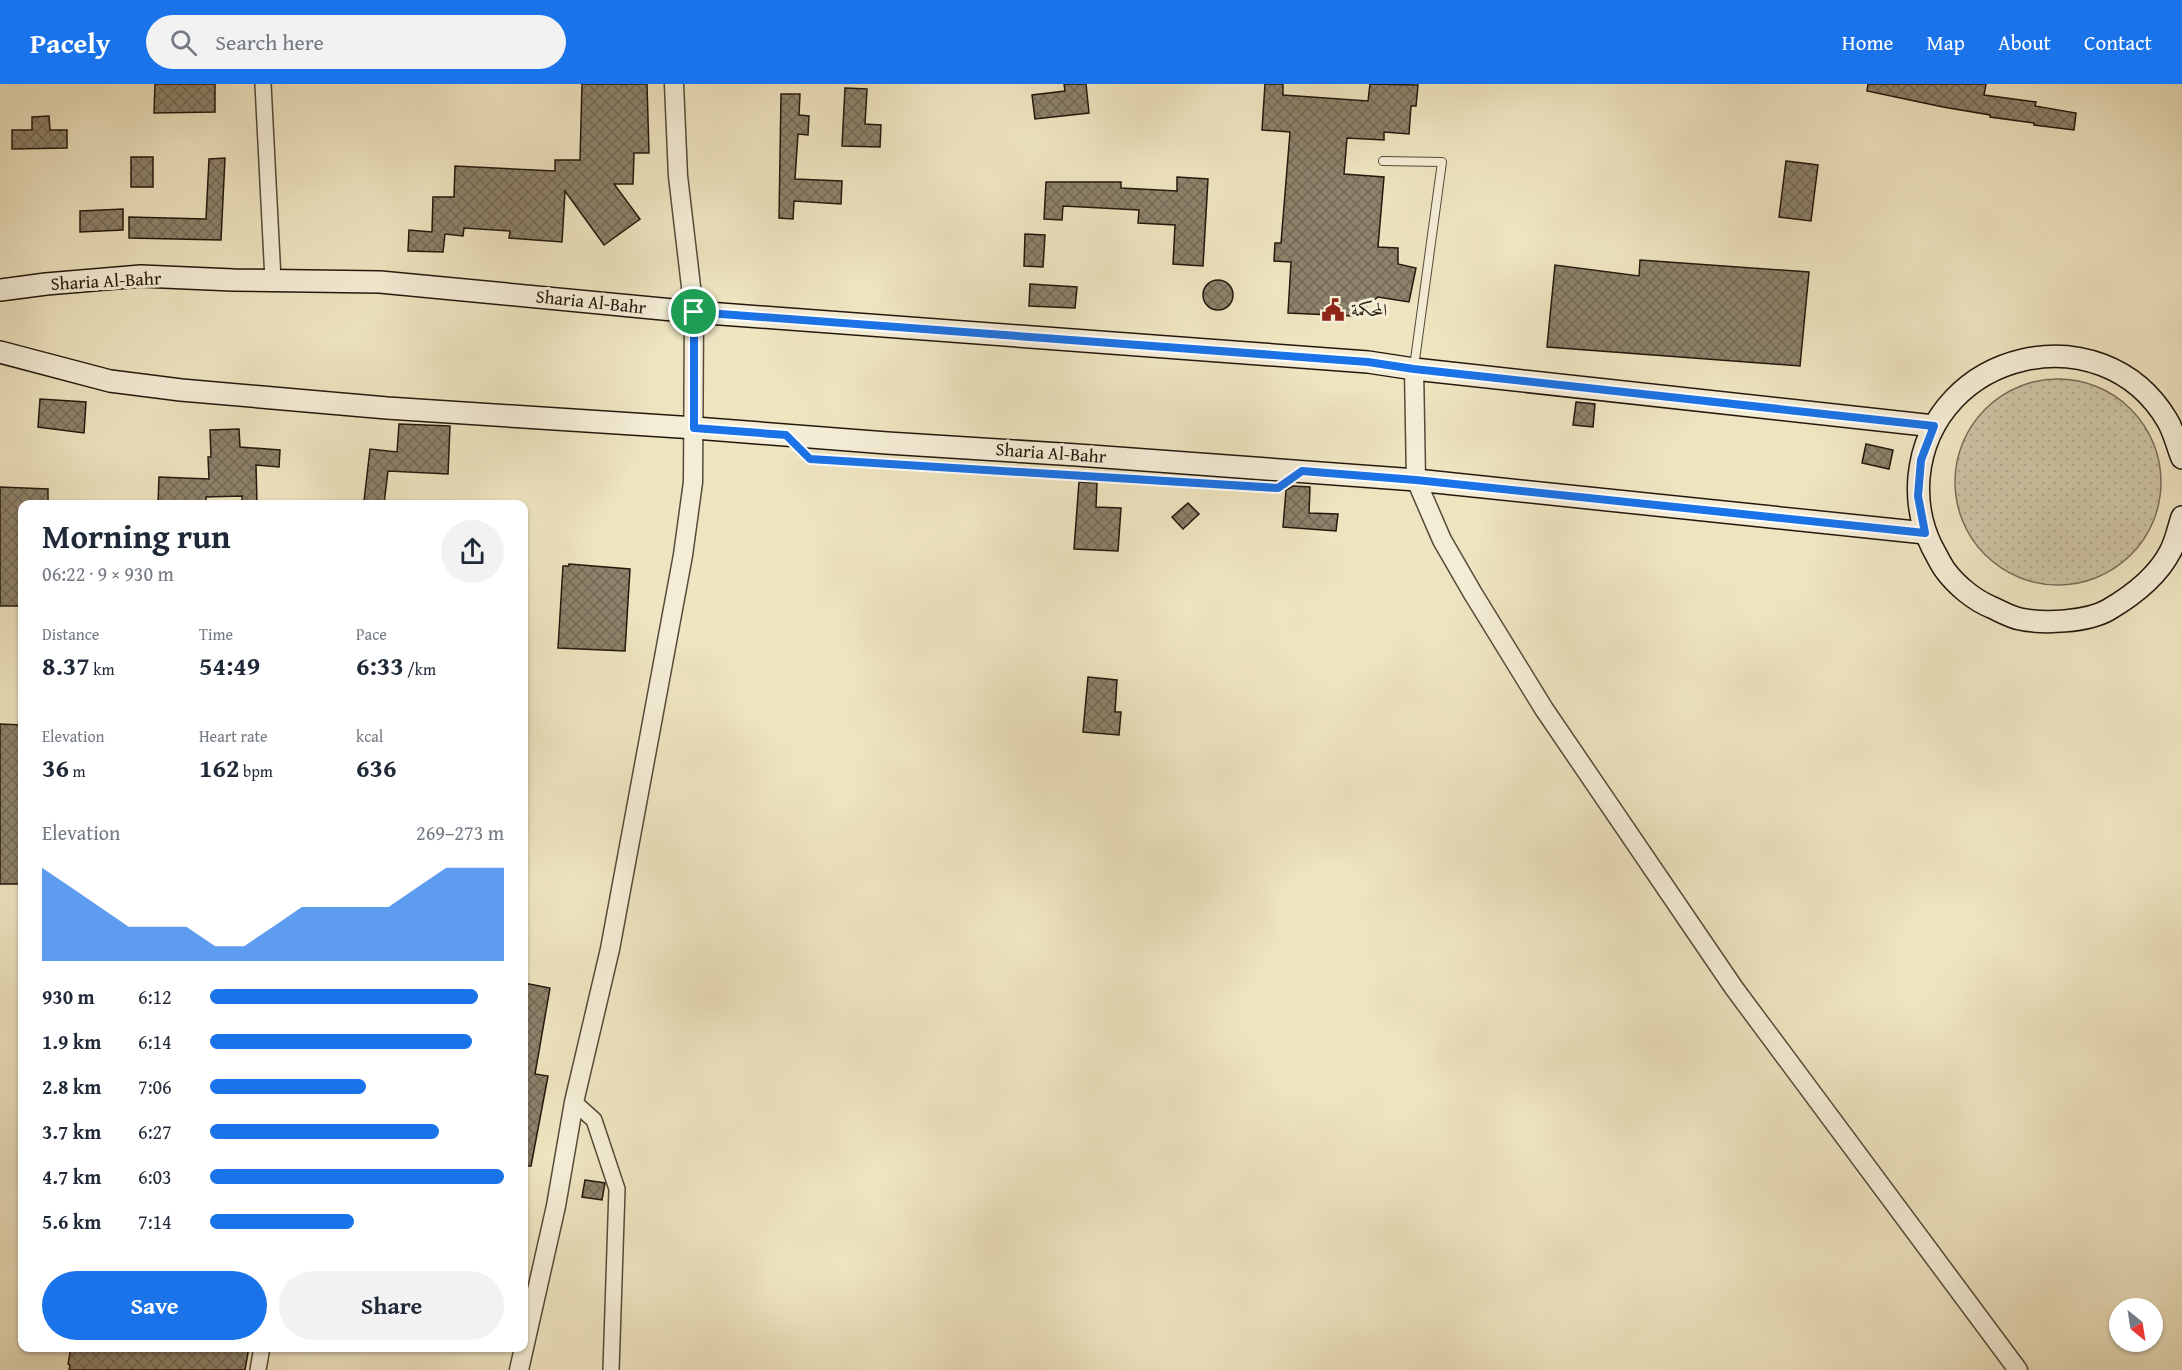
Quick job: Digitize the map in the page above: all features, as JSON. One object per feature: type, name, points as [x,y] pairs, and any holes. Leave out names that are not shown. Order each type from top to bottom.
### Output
[{"type":"main road","name":"Sharia Al-Bahr","points":[[0,290],[141,276],[380,282],[694,312],[1368,362],[1934,426]]},
{"type":"main road","name":"Sharia Al-Bahr","points":[[0,352],[110,381],[181,390],[387,408],[1416,480],[1925,533]]},
{"type":"main road","points":[[2182,458],[2175,422],[2142,389],[2109,367],[2070,356],[2030,357],[1991,370],[1958,393],[1934,426],[1921,460],[1918,496],[1925,533],[1946,571],[1978,602],[2023,620],[2063,623],[2106,612],[2143,588],[2176,553],[2182,518]]},
{"type":"street","points":[[263,84],[273,280]]},
{"type":"street","points":[[528,1330],[556,1206],[574,1102],[610,949],[683,555],[693,482],[694,312],[678,176],[674,84]]},
{"type":"street","points":[[1414,369],[1416,480],[1442,540],[1544,709],[1734,988],[2018,1370]]},
{"type":"street","points":[[574,1102],[594,1120],[617,1189],[611,1370]]},
{"type":"street","points":[[258,1370],[261,1352]]},
{"type":"street","points":[[519,1370],[523,1352]]},
{"type":"lane","points":[[1383,161],[1442,162],[1414,369]]},
{"type":"shaded area","points":[[2058,379],[2078,381],[2097,387],[2131,409],[2153,443],[2159,462],[2161,482],[2159,502],[2153,521],[2131,555],[2097,577],[2078,583],[2058,585],[2038,583],[2019,577],[1985,555],[1963,521],[1957,502],[1955,482],[1957,462],[1963,443],[1985,409],[2019,387],[2038,381]]},
{"type":"building","points":[[155,84],[215,84],[215,112],[154,113]]},
{"type":"building","points":[[582,84],[647,84],[649,153],[634,153],[633,184],[614,184],[640,219],[604,245],[565,191],[562,242],[509,238],[510,231],[464,228],[463,236],[445,234],[443,252],[408,251],[409,230],[432,232],[433,197],[454,197],[455,166],[555,171],[555,160],[580,160]]},
{"type":"building","points":[[1064,84],[1086,84],[1089,113],[1035,119],[1032,95],[1065,91]]},
{"type":"building","points":[[1265,84],[1283,84],[1283,95],[1368,101],[1370,84],[1418,85],[1416,106],[1411,106],[1409,134],[1384,132],[1384,140],[1347,138],[1344,174],[1384,177],[1378,247],[1398,248],[1398,264],[1416,268],[1409,302],[1378,297],[1354,316],[1288,313],[1291,262],[1274,261],[1275,243],[1281,243],[1290,132],[1262,130]]},
{"type":"building","points":[[1868,84],[1986,84],[1984,95],[2036,102],[2035,106],[2076,113],[2074,130],[1990,117],[1990,115],[1867,91]]},
{"type":"building","points":[[845,88],[867,89],[865,124],[881,125],[880,147],[842,146]]},
{"type":"building","points":[[781,94],[800,94],[799,115],[809,116],[808,135],[798,134],[795,179],[842,181],[841,204],[794,201],[793,219],[779,218]]},
{"type":"building","points":[[49,116],[50,130],[67,130],[67,148],[12,149],[12,130],[32,130],[32,117]]},
{"type":"building","points":[[131,157],[153,157],[153,187],[131,187]]},
{"type":"building","points":[[225,158],[221,240],[129,238],[129,217],[206,219],[209,159]]},
{"type":"building","points":[[1786,161],[1818,165],[1811,221],[1779,217]]},
{"type":"building","points":[[1177,177],[1208,179],[1203,266],[1173,264],[1175,225],[1138,223],[1139,210],[1063,206],[1062,220],[1044,219],[1046,182],[1121,182],[1121,188],[1177,191]]},
{"type":"building","points":[[123,209],[123,230],[80,232],[80,211]]},
{"type":"building","points":[[1025,234],[1045,235],[1043,267],[1024,266]]},
{"type":"building","points":[[1640,260],[1809,272],[1800,366],[1547,347],[1555,265],[1639,276]]},
{"type":"building","points":[[1218,280],[1229,284],[1233,295],[1229,306],[1218,310],[1207,306],[1203,295],[1207,284]]},
{"type":"building","points":[[1030,284],[1077,287],[1075,308],[1029,306]]},
{"type":"building","points":[[40,399],[86,402],[84,433],[38,427]]},
{"type":"building","points":[[1576,402],[1595,404],[1593,427],[1573,425]]},
{"type":"building","points":[[399,424],[450,426],[448,474],[388,471],[384,500],[364,500],[370,449],[397,452]]},
{"type":"building","points":[[239,429],[240,447],[280,450],[279,467],[256,465],[257,500],[242,500],[242,496],[206,497],[206,500],[158,500],[159,477],[209,479],[210,430]]},
{"type":"building","points":[[1866,444],[1893,450],[1889,469],[1862,463]]},
{"type":"building","points":[[1079,482],[1097,483],[1096,507],[1121,508],[1118,551],[1074,549]]},
{"type":"building","points":[[1293,486],[1310,487],[1309,513],[1338,514],[1336,531],[1283,527],[1286,490]]},
{"type":"building","points":[[0,487],[48,489],[48,500],[18,500],[18,606],[0,606]]},
{"type":"building","points":[[1188,503],[1199,514],[1183,529],[1172,517]]},
{"type":"building","points":[[569,564],[630,569],[625,651],[558,648],[563,566],[569,566]]},
{"type":"building","points":[[1088,677],[1117,680],[1115,712],[1121,712],[1119,735],[1083,732]]},
{"type":"building","points":[[0,724],[18,725],[18,884],[0,884]]},
{"type":"building","points":[[528,984],[550,988],[535,1074],[548,1076],[531,1166],[528,1166]]},
{"type":"building","points":[[585,1180],[605,1183],[602,1200],[582,1197]]},
{"type":"building","points":[[70,1352],[248,1352],[245,1370],[69,1370],[70,1365],[68,1364]]},
{"type":"place","name":"المحكمة","points":[[1333,310]]},
{"type":"route","points":[[694,312],[1368,362],[1934,426],[1921,460],[1918,496],[1925,533],[1416,480],[1302,471],[1278,488],[810,459],[786,435],[694,428],[694,312]]}]
